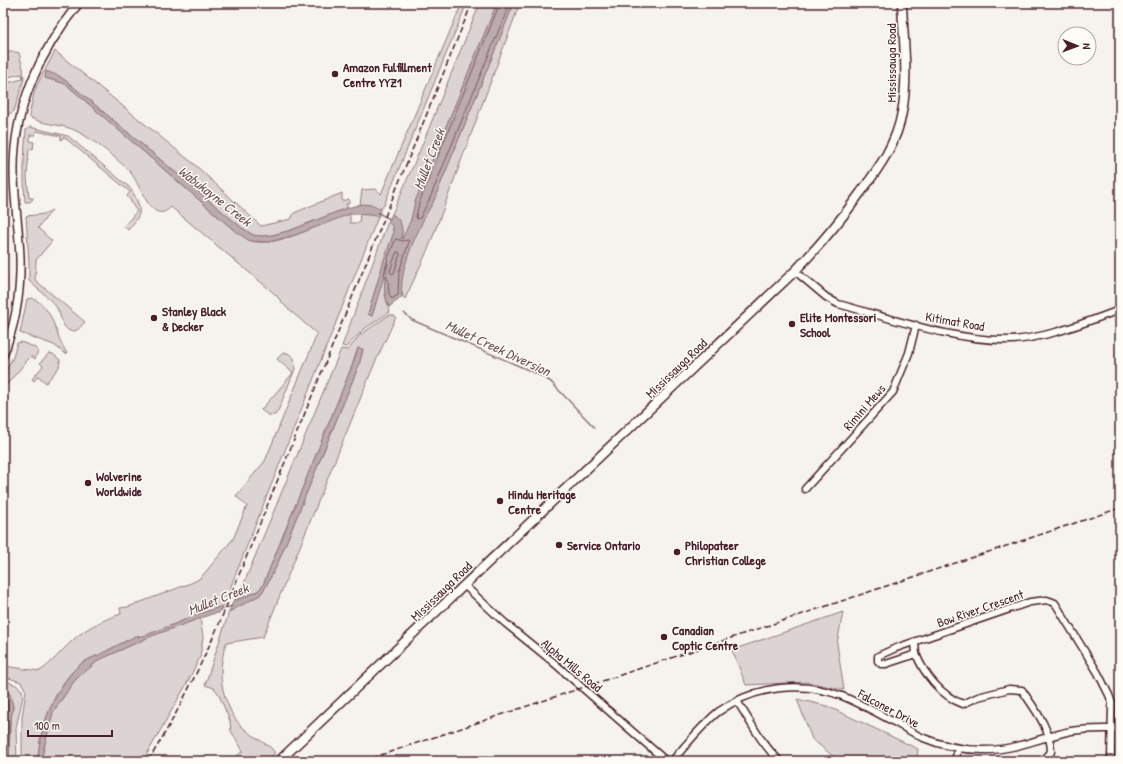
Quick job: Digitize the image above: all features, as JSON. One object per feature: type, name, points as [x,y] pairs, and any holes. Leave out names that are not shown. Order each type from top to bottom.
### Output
[{"type":"main road","name":"Mississauga Road","points":[[279,761],[795,271],[814,252],[842,218],[886,156],[895,136],[902,113],[905,84],[902,3]]},
{"type":"street","points":[[3,355],[14,321],[19,285],[20,256],[14,172],[14,154],[19,120],[28,89],[45,53],[65,20],[79,3]]},
{"type":"street","name":"Kitimat Road","points":[[795,271],[826,297],[838,304],[956,335],[1011,340],[1052,333],[1120,310]]},
{"type":"street","name":"Rimini Mews","points":[[805,488],[893,392],[909,353],[916,325]]},
{"type":"street","name":"Alpha Mills Road","points":[[464,585],[505,624],[553,662],[666,761]]},
{"type":"street","name":"Bow River Crescent","points":[[916,654],[886,664],[881,664],[878,661],[878,656],[883,653],[1030,602],[1047,600],[1055,602],[1098,672],[1109,695],[1112,703],[1111,729]]},
{"type":"street","points":[[915,642],[916,654],[921,666],[938,687],[954,701],[963,704],[978,697],[1009,689],[1022,690],[1037,712],[1044,725],[1048,738],[1051,752],[1043,761]]},
{"type":"street","name":"Falconer Drive","points":[[672,761],[718,712],[751,694],[781,687],[810,688],[828,691],[858,704],[921,737],[958,749],[976,751],[1000,749],[1080,730],[1120,729]]},
{"type":"street","points":[[737,701],[762,739],[775,757],[780,761]]},
{"type":"street","points":[[1111,729],[1111,761]]},
{"type":"street","points":[[955,761],[958,749]]},
{"type":"shaded area","points":[[462,3],[467,3],[384,205],[381,209],[373,205],[360,205],[362,190],[376,189],[381,194]]},
{"type":"shaded area","points":[[480,3],[497,3],[415,202],[407,232],[401,240],[402,232],[400,222],[392,214],[420,150]]},
{"type":"shaded area","points":[[514,3],[520,3],[429,247],[405,299],[402,293],[401,284],[409,251],[420,225],[434,200]]},
{"type":"shaded area","points":[[55,51],[194,164],[261,226],[291,219],[294,213],[342,193],[342,201],[349,199],[349,204],[346,204],[347,208],[300,227],[273,235],[253,235],[242,228],[70,84],[59,76],[45,78],[68,86],[236,232],[249,240],[272,242],[299,234],[350,214],[350,223],[359,223],[360,214],[378,217],[223,606],[195,615],[144,636],[134,637],[82,663],[64,682],[50,708],[41,735],[38,761],[22,761],[22,717],[26,691],[21,682],[3,676],[3,666],[40,671],[82,632],[121,614],[120,608],[128,607],[191,583],[203,575],[233,539],[247,506],[236,496],[265,461],[317,334],[286,307],[275,294],[171,207],[164,212],[158,212],[152,208],[130,172],[118,160],[101,147],[76,131],[40,122],[29,116],[36,87]]},
{"type":"shaded area","points":[[7,52],[19,53],[24,79],[14,111],[9,114],[3,112],[3,84],[23,79],[22,74],[3,78],[3,55]]},
{"type":"shaded area","points":[[30,127],[68,136],[129,187],[137,200],[139,214],[128,230],[124,226],[137,211],[127,196],[130,192],[64,137],[61,140],[61,136],[36,131],[35,135],[30,135],[30,141],[34,142],[33,149],[29,149],[27,177],[29,198],[33,199],[30,202],[25,202],[25,139],[26,130]]},
{"type":"shaded area","points":[[52,210],[38,228],[52,241],[36,260],[35,280],[85,322],[75,331],[70,331],[65,327],[56,306],[29,281],[26,216],[44,214]]},
{"type":"shaded area","points":[[388,222],[393,227],[393,235],[368,314],[372,316],[384,275],[385,295],[390,312],[364,329],[346,347],[342,346]]},
{"type":"shaded area","points":[[32,298],[40,302],[50,315],[67,353],[66,354],[54,345],[20,333],[27,299]]},
{"type":"shaded area","points":[[389,315],[396,317],[374,365],[263,637],[226,643],[222,660],[221,676],[223,691],[230,710],[241,726],[271,748],[275,753],[266,761],[231,761],[243,751],[231,731],[230,721],[218,693],[214,688],[205,685],[229,612],[260,595],[277,565],[359,365],[363,350],[358,348],[263,585],[258,591],[237,600],[341,349],[348,350],[360,335]]},
{"type":"shaded area","points":[[21,342],[34,347],[38,351],[35,359],[31,356],[3,389],[3,377],[13,357],[17,343]]},
{"type":"shaded area","points":[[49,353],[53,354],[60,360],[59,367],[46,383],[38,376],[34,381],[32,379],[43,366],[40,363]]},
{"type":"shaded area","points":[[283,353],[288,353],[294,358],[295,369],[278,411],[275,415],[268,415],[261,410],[293,373],[277,359]]},
{"type":"shaded area","points":[[843,612],[837,644],[844,690],[807,682],[746,685],[732,650]]},
{"type":"shaded area","points":[[200,618],[203,637],[200,657],[143,761],[42,761],[53,712],[75,680],[99,660],[149,637]]},
{"type":"shaded area","points":[[3,680],[16,685],[22,690],[23,696],[16,728],[17,761],[9,761],[10,724],[13,707],[10,694],[3,689]]},
{"type":"shaded area","points":[[797,699],[827,706],[918,749],[917,761],[839,761],[812,739]]},
{"type":"water","points":[[497,3],[514,3],[434,200],[410,251],[402,279],[402,297],[389,307],[385,294],[385,280],[388,263],[372,316],[368,314],[393,235],[393,227],[388,222],[392,214],[398,219],[402,228],[402,239],[411,220],[415,202]]},
{"type":"water","points":[[46,71],[59,76],[70,84],[242,228],[253,235],[273,235],[291,230],[347,208],[362,204],[373,205],[381,209],[378,217],[371,215],[350,214],[295,235],[269,242],[250,241],[236,232],[68,86],[45,78]]},
{"type":"water","points":[[358,348],[363,349],[359,365],[277,565],[260,595],[229,612],[234,599],[237,600],[258,591],[263,585]]},
{"type":"water","points":[[223,606],[219,613],[212,614],[149,637],[99,660],[75,680],[53,712],[42,755],[42,761],[38,761],[41,735],[45,721],[57,694],[73,671],[82,663],[134,637],[144,636],[195,615]]},
{"type":"water","points":[[3,689],[10,694],[13,707],[10,724],[9,761],[3,761]]},
{"type":"waterway","name":"Wabukayne Creek","points":[[378,213],[390,219]]},
{"type":"waterway","name":"Mullet Creek Diversion","points":[[404,313],[412,320],[540,375],[551,382],[594,427]]},
{"type":"waterway","name":"Mullet Creek","points":[[220,610],[232,606]]},
{"type":"railway","points":[[148,761],[186,694],[219,624],[472,3]]},
{"type":"railway","points":[[363,761],[1120,508]]},
{"type":"place","name":"Amazon Fulfillment Centre YYZ1","points":[[335,74]]},
{"type":"place","name":"Stanley Black & Decker","points":[[154,318]]},
{"type":"place","name":"Elite Montessori School","points":[[792,324]]},
{"type":"place","name":"Wolverine Worldwide","points":[[88,483]]},
{"type":"place","name":"Hindu Heritage Centre","points":[[500,501]]},
{"type":"place","name":"Service Ontario","points":[[559,545]]},
{"type":"place","name":"Philopateer Christian College","points":[[677,552]]},
{"type":"place","name":"Canadian Coptic Centre","points":[[664,637]]}]
